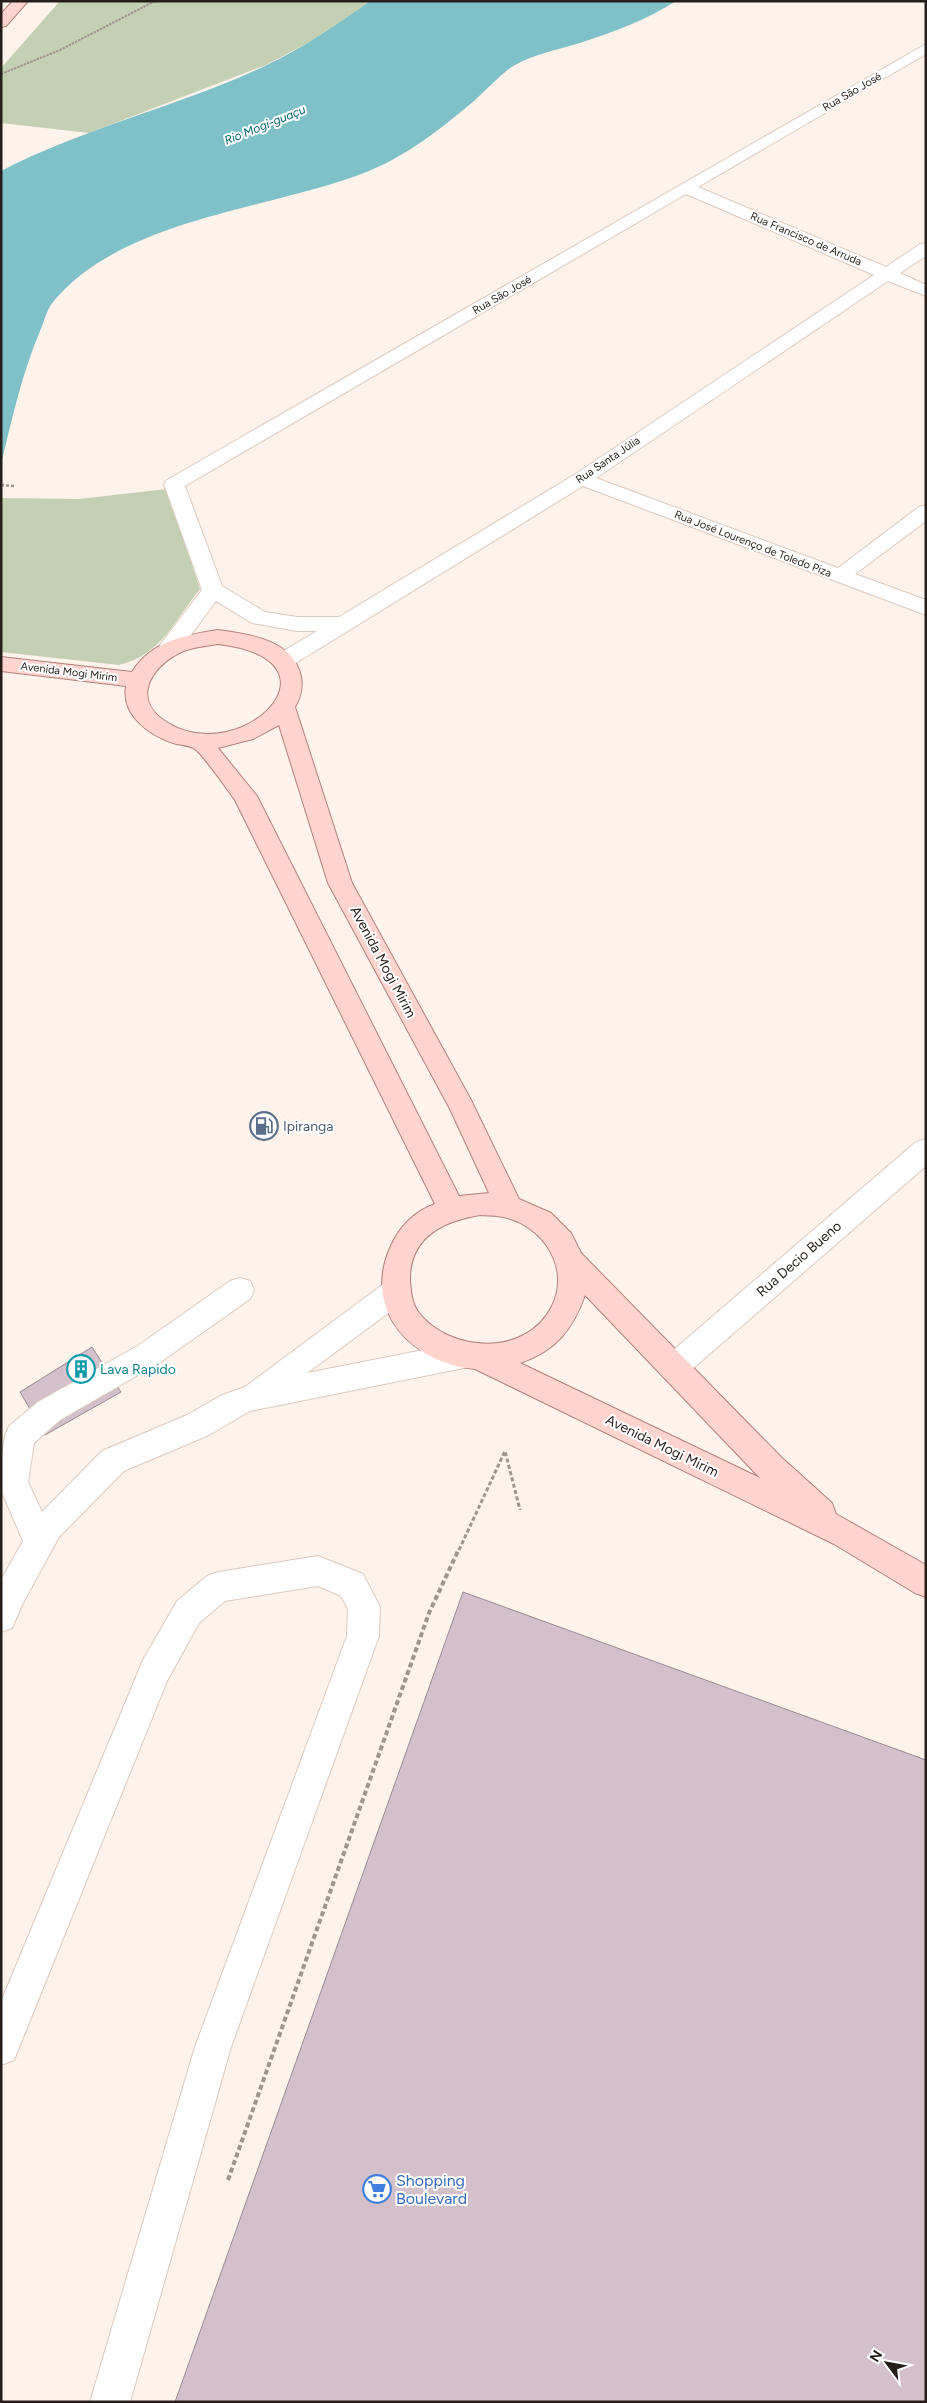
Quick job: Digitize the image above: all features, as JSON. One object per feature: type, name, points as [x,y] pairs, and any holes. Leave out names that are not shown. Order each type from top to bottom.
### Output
[{"type":"main road","points":[[1,23],[21,1]]},
{"type":"main road","name":"Avenida Mogi Mirim","points":[[283,661],[267,648],[244,640],[218,637],[192,641],[168,650],[149,664],[138,680],[135,697],[141,713],[155,727],[175,736],[200,740],[225,739],[249,732],[269,722],[284,708],[340,883],[462,1107],[509,1206]]},
{"type":"main road","points":[[283,661],[291,676],[292,692],[284,708]]},
{"type":"main road","name":"Avenida Mogi Mirim","points":[[1,664],[138,680]]},
{"type":"main road","points":[[200,740],[245,796],[451,1208]]},
{"type":"main road","name":"Avenida Mogi Mirim","points":[[472,1356],[507,1355],[533,1345],[554,1330],[568,1309],[574,1285],[571,1262],[562,1243],[549,1227],[530,1215],[509,1206],[480,1204],[451,1208],[426,1222],[406,1241],[396,1265],[396,1291],[403,1313],[418,1332],[439,1347],[472,1356],[844,1534],[926,1582]]},
{"type":"main road","name":"Avenida Mogi Mirim","points":[[571,1262],[770,1467],[844,1534]]},
{"type":"street","name":"Rua São José","points":[[213,590],[174,484],[926,48]]},
{"type":"street","name":"Rua Francisco de Arruda","points":[[687,188],[926,291]]},
{"type":"street","name":"Rua Santa Júlia","points":[[283,661],[580,479],[926,248]]},
{"type":"street","name":"Rua José Lourenço de Toledo Piza","points":[[580,479],[926,608]]},
{"type":"street","points":[[840,576],[926,512]]},
{"type":"street","points":[[168,650],[213,590],[259,618],[297,624],[343,624]]},
{"type":"street","name":"Rua Decio Bueno","points":[[673,1368],[926,1150]]},
{"type":"street","points":[[39,1542],[13,1482],[20,1436],[49,1411],[149,1354],[240,1290]]},
{"type":"street","points":[[250,1398],[396,1291]]},
{"type":"street","points":[[1,1617],[48,1526],[113,1461],[198,1425],[233,1404],[250,1398],[472,1356]]},
{"type":"street","points":[[1,2047],[155,1671],[188,1612],[218,1586],[318,1570],[352,1584],[364,1607],[363,1636],[213,2047],[110,2402]]},
{"type":"path","points":[[1,74],[91,34],[155,1]]},
{"type":"path","points":[[1,485],[14,486]]},
{"type":"path","points":[[226,2183],[268,2073],[429,1613],[505,1450],[520,1510]]},
{"type":"green space","points":[[60,1],[370,1],[330,31],[266,65],[89,133],[1,123],[1,68]]},
{"type":"green space","points":[[167,489],[200,589],[166,635],[156,645],[134,660],[119,665],[1,652],[1,498],[79,499]]},
{"type":"water","name":"Rio Mogi-guaçu","points":[[370,1],[676,1],[642,20],[617,30],[518,63],[437,131],[383,165],[330,184],[201,219],[158,233],[118,251],[83,274],[53,302],[47,313],[24,377],[1,464],[1,171],[33,155],[201,93],[267,65],[320,35]]},
{"type":"building","name":"Lava Rapido","points":[[92,1347],[121,1392],[45,1435],[20,1392]]},
{"type":"building","points":[[463,1592],[926,1760],[926,2402],[175,2402]]},
{"type":"place","name":"Ipiranga","points":[[264,1126]]},
{"type":"place","name":"Lava Rapido","points":[[81,1369]]},
{"type":"place","name":"Shopping Boulevard","points":[[377,2189]]}]
